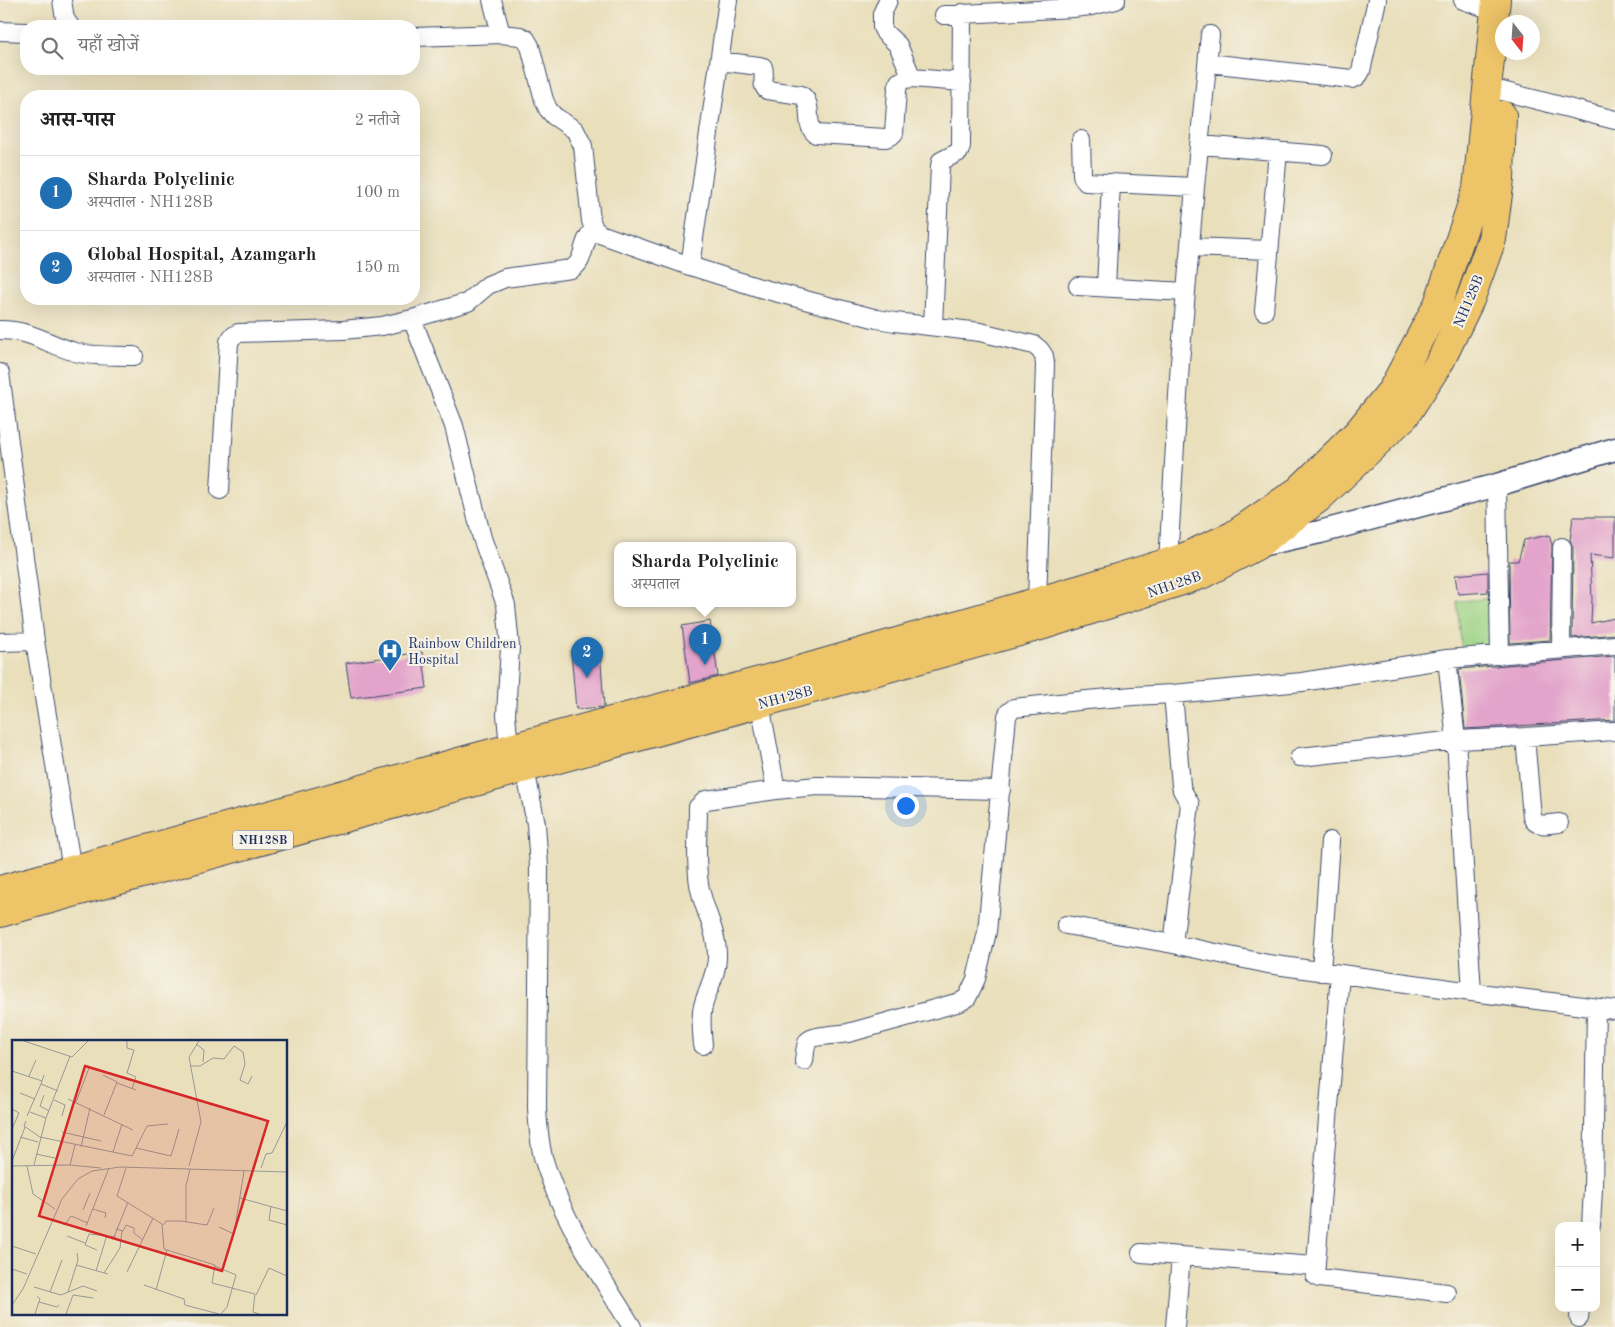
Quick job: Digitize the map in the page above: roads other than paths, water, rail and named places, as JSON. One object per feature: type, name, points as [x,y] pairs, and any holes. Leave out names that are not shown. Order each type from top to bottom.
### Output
[{"type":"highway","points":[[0,890],[72,870],[517,759],[782,676],[1244,541],[1358,432],[1392,390],[1438,304],[1477,189],[1504,8]]},
{"type":"highway","name":"NH128B","points":[[0,913],[517,759],[760,704],[1044,625],[1201,575],[1244,541],[1319,498],[1405,416],[1441,360],[1470,300],[1492,239],[1500,179],[1502,91],[1506,60]]},
{"type":"street","points":[[62,0],[64,20]]},
{"type":"street","points":[[492,0],[501,34]]},
{"type":"street","points":[[690,266],[728,0]]},
{"type":"street","points":[[888,0],[882,14],[882,27],[885,33],[898,45],[912,78]]},
{"type":"street","points":[[944,14],[1020,5],[1073,8],[1116,0]]},
{"type":"street","points":[[1208,63],[1356,78],[1361,71],[1376,0]]},
{"type":"street","points":[[1463,0],[1504,8]]},
{"type":"street","points":[[933,326],[940,166],[941,161],[959,152],[961,146],[962,13]]},
{"type":"street","points":[[0,31],[20,32]]},
{"type":"street","points":[[420,37],[501,34],[520,36],[526,39],[530,46],[548,109],[554,116],[575,130],[583,146],[590,214],[594,229],[600,234],[690,266],[760,288],[895,322],[980,332],[1034,345],[1040,350],[1044,356],[1045,365],[1037,602]]},
{"type":"street","points":[[1168,562],[1180,362],[1210,35]]},
{"type":"street","points":[[720,61],[759,66],[764,71],[764,88],[801,95],[805,98],[808,102],[810,128],[816,134],[886,138],[894,133],[899,82],[912,78],[962,82]]},
{"type":"street","points":[[1502,91],[1615,120]]},
{"type":"street","points":[[1081,140],[1083,178],[1086,182],[1195,187]]},
{"type":"street","points":[[1200,145],[1323,155]]},
{"type":"street","points":[[1264,311],[1278,152]]},
{"type":"street","points":[[1106,287],[1111,183]]},
{"type":"street","points":[[220,490],[229,342],[232,337],[238,333],[365,328],[412,319],[468,302],[488,285],[505,278],[571,269],[581,261],[586,240],[594,229]]},
{"type":"street","points":[[1190,247],[1269,250]]},
{"type":"street","points":[[1078,286],[1186,292]]},
{"type":"street","points":[[412,319],[454,426],[482,538],[506,605],[510,647],[506,714],[536,824],[539,867],[537,1108],[543,1156],[550,1177],[573,1227],[632,1327]]},
{"type":"street","points":[[0,330],[26,333],[66,349],[86,354],[134,356]]},
{"type":"street","points":[[0,373],[35,641],[72,870]]},
{"type":"street","points":[[1244,541],[1320,532],[1497,485],[1615,449]]},
{"type":"street","points":[[1497,485],[1500,655]]},
{"type":"street","points":[[1561,649],[1562,547]]},
{"type":"street","points":[[0,642],[35,641]]},
{"type":"street","points":[[804,1061],[807,1042],[816,1036],[835,1036],[848,1033],[960,1002],[967,998],[976,979],[986,932],[1007,716],[1014,708],[1302,682],[1447,659],[1615,645]]},
{"type":"street","points":[[1447,659],[1456,740],[1472,992]]},
{"type":"street","points":[[1173,694],[1181,784],[1182,790],[1190,804],[1173,944]]},
{"type":"street","points":[[760,704],[776,790]]},
{"type":"street","points":[[1300,757],[1456,740],[1615,731]]},
{"type":"street","points":[[1525,737],[1532,817],[1538,825],[1559,824]]},
{"type":"street","points":[[703,1044],[701,1017],[718,955],[699,884],[698,807],[706,800],[817,786],[1001,790]]},
{"type":"street","points":[[1321,972],[1330,841]]},
{"type":"street","points":[[1066,925],[1173,944],[1268,964],[1615,1010]]},
{"type":"street","points":[[1340,974],[1315,1275],[1319,1278],[1446,1293]]},
{"type":"street","points":[[1590,1222],[1593,1179],[1596,1008]]},
{"type":"street","points":[[1141,1253],[1315,1266]]},
{"type":"street","points":[[1175,1327],[1181,1256]]},
{"type":"place","name":"Sharda Polyclinic","points":[[705,665]]},
{"type":"place","name":"Rainbow Children Hospital","points":[[390,672]]},
{"type":"place","name":"Global Hospital, Azamgarh","points":[[587,678]]}]
